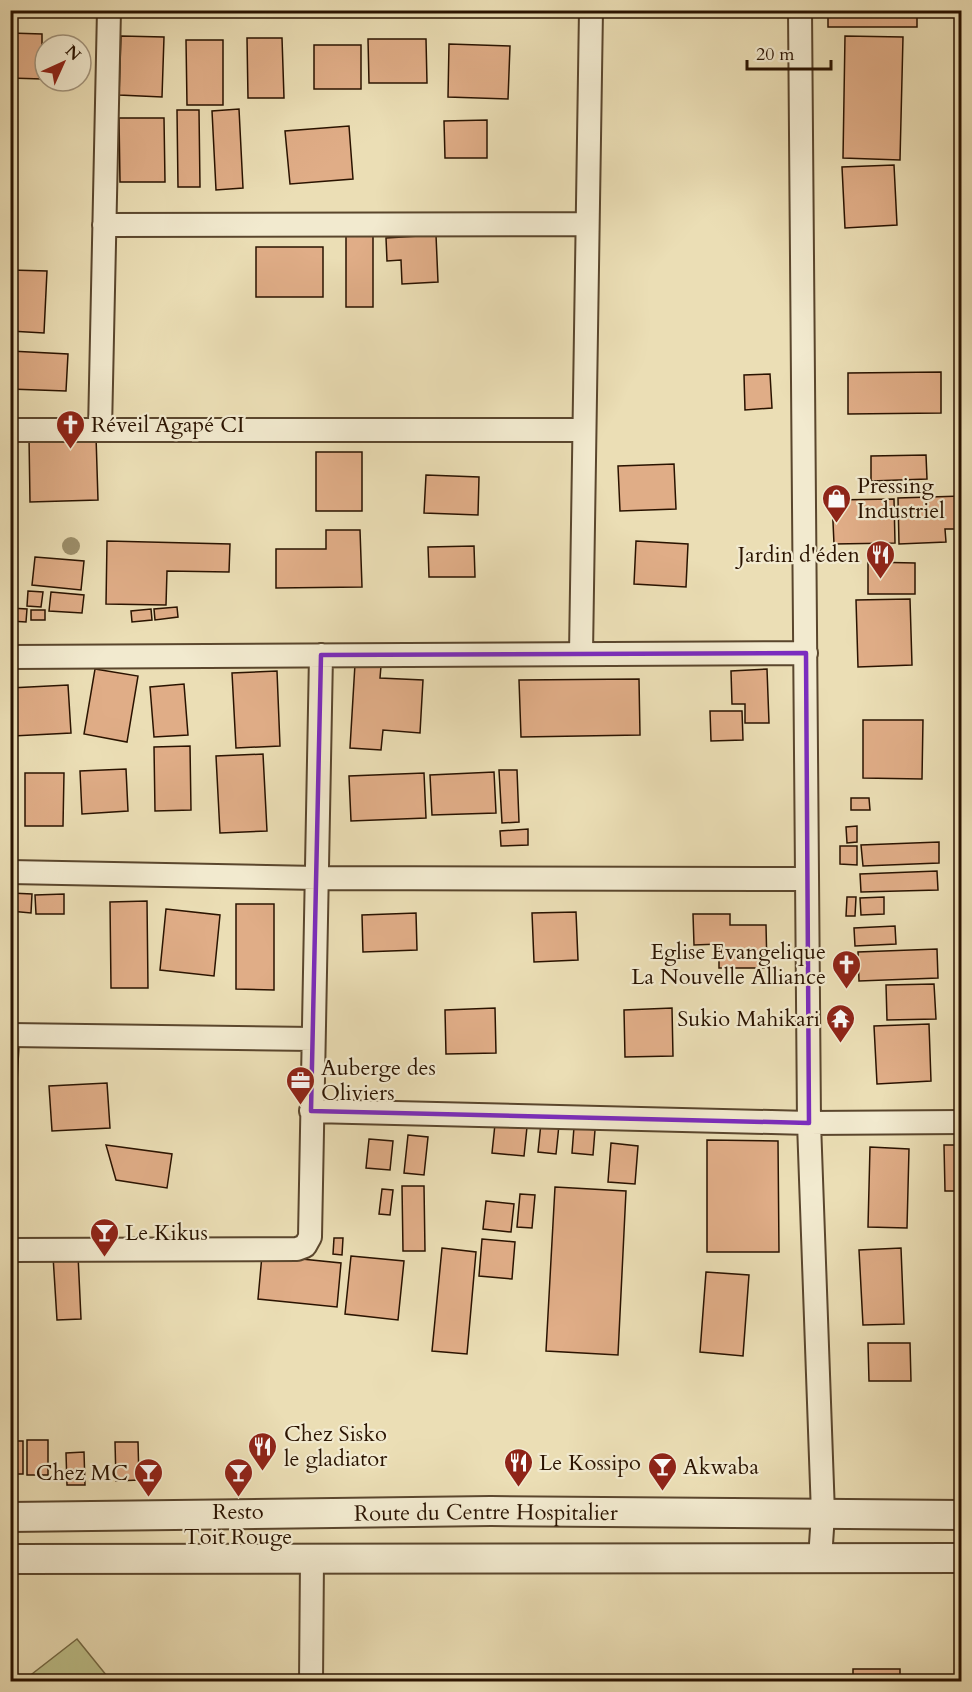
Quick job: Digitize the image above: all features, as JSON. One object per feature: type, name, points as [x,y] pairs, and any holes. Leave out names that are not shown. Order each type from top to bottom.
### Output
[{"type":"street","points":[[100,430],[109,10]]},
{"type":"street","points":[[581,653],[591,10]]},
{"type":"street","points":[[800,10],[809,1123],[823,1514],[820,1559]]},
{"type":"street","points":[[104,225],[588,224]]},
{"type":"street","points":[[10,429],[584,430]]},
{"type":"street","points":[[10,657],[806,653]]},
{"type":"street","points":[[10,1250],[297,1249],[305,1246],[310,1237],[321,655]]},
{"type":"street","points":[[10,872],[316,878],[806,879]]},
{"type":"street","points":[[10,1035],[313,1039]]},
{"type":"street","points":[[311,1111],[809,1123],[962,1122]]},
{"type":"street","name":"Route du Centre Hospitalier","points":[[10,1516],[491,1512],[962,1515]]},
{"type":"street","name":"Route du Centre Hospitalier","points":[[10,1559],[962,1558]]},
{"type":"street","points":[[311,1682],[312,1559]]},
{"type":"highlighted area","points":[[806,653],[809,1123],[311,1111],[321,655]]},
{"type":"green space","points":[[77,1639],[111,1681],[23,1681]]},
{"type":"building","points":[[828,10],[917,10],[917,27],[828,27]]},
{"type":"building","points":[[10,33],[33,34],[33,79],[10,78]]},
{"type":"building","points":[[121,36],[164,37],[162,97],[119,95]]},
{"type":"building","points":[[845,36],[903,37],[900,160],[843,158]]},
{"type":"building","points":[[247,38],[282,38],[284,98],[248,98]]},
{"type":"building","points":[[368,39],[426,39],[427,83],[369,83]]},
{"type":"building","points":[[186,40],[223,40],[223,105],[187,105]]},
{"type":"building","points":[[449,44],[510,46],[508,99],[448,97]]},
{"type":"building","points":[[314,45],[361,45],[361,89],[314,89]]},
{"type":"building","points":[[239,109],[243,188],[216,190],[212,111]]},
{"type":"building","points":[[177,110],[199,110],[200,187],[178,187]]},
{"type":"building","points":[[119,118],[164,118],[165,182],[120,182]]},
{"type":"building","points":[[487,120],[487,158],[445,158],[444,121]]},
{"type":"building","points":[[349,126],[353,179],[290,184],[285,131]]},
{"type":"building","points":[[894,165],[897,225],[845,228],[842,167]]},
{"type":"building","points":[[346,230],[373,231],[373,307],[346,307]]},
{"type":"building","points":[[436,235],[438,282],[402,284],[401,260],[387,261],[386,238]]},
{"type":"building","points":[[256,247],[323,247],[323,297],[256,297]]},
{"type":"building","points":[[10,270],[47,271],[44,333],[10,331]]},
{"type":"building","points":[[10,351],[68,354],[66,391],[10,389]]},
{"type":"building","points":[[941,372],[941,413],[848,414],[848,373]]},
{"type":"building","points":[[770,374],[772,408],[745,410],[744,375]]},
{"type":"building","points":[[96,436],[98,500],[30,502],[29,437]]},
{"type":"building","points":[[316,452],[362,452],[362,511],[316,511]]},
{"type":"building","points":[[926,455],[927,479],[871,481],[871,456]]},
{"type":"building","points":[[674,464],[676,509],[620,511],[618,466]]},
{"type":"building","points":[[426,475],[479,477],[478,515],[424,513]]},
{"type":"building","points":[[962,496],[962,529],[945,529],[946,542],[899,544],[898,498]]},
{"type":"building","points":[[894,499],[895,543],[834,544],[832,500]]},
{"type":"building","points":[[326,530],[360,530],[362,587],[276,588],[276,549],[326,549]]},
{"type":"building","points":[[10,540],[14,540],[17,588],[10,589]]},
{"type":"building","points":[[107,541],[230,544],[229,572],[167,571],[166,605],[106,604]]},
{"type":"building","points":[[636,541],[688,544],[686,587],[634,584]]},
{"type":"building","points":[[474,546],[475,577],[429,577],[428,547]]},
{"type":"building","points":[[35,557],[84,561],[81,590],[32,585]]},
{"type":"building","points":[[868,562],[915,563],[915,594],[868,594]]},
{"type":"building","points":[[28,591],[43,592],[41,607],[27,606]]},
{"type":"building","points":[[51,592],[84,595],[82,613],[49,611]]},
{"type":"building","points":[[910,599],[912,665],[858,667],[856,600]]},
{"type":"building","points":[[177,607],[178,617],[155,620],[154,609]]},
{"type":"building","points":[[10,608],[27,609],[26,622],[10,621]]},
{"type":"building","points":[[151,609],[152,620],[132,622],[131,611]]},
{"type":"building","points":[[31,610],[45,610],[45,620],[31,620]]},
{"type":"building","points":[[355,664],[381,666],[380,678],[423,680],[420,733],[383,730],[381,750],[350,748]]},
{"type":"building","points":[[95,669],[138,676],[127,742],[84,734]]},
{"type":"building","points":[[767,669],[769,723],[745,723],[745,704],[732,704],[731,671]]},
{"type":"building","points":[[277,671],[280,746],[236,748],[232,673]]},
{"type":"building","points":[[639,679],[640,735],[521,737],[519,680]]},
{"type":"building","points":[[184,684],[188,735],[154,737],[150,687]]},
{"type":"building","points":[[68,685],[71,733],[13,736],[10,688]]},
{"type":"building","points":[[710,711],[742,711],[743,740],[711,741]]},
{"type":"building","points":[[863,720],[923,720],[922,779],[863,778]]},
{"type":"building","points":[[190,746],[191,810],[155,811],[154,747]]},
{"type":"building","points":[[263,754],[267,831],[220,833],[216,756]]},
{"type":"building","points":[[126,769],[128,811],[82,814],[80,771]]},
{"type":"building","points":[[499,770],[517,770],[519,822],[502,823]]},
{"type":"building","points":[[494,772],[496,813],[432,815],[430,775]]},
{"type":"building","points":[[25,773],[64,773],[63,826],[25,826]]},
{"type":"building","points":[[424,773],[426,818],[351,821],[349,776]]},
{"type":"building","points":[[851,798],[869,798],[870,810],[851,810]]},
{"type":"building","points":[[857,826],[857,842],[847,843],[846,827]]},
{"type":"building","points":[[528,829],[528,845],[501,846],[500,831]]},
{"type":"building","points":[[939,842],[939,863],[863,866],[861,845]]},
{"type":"building","points":[[840,846],[857,846],[857,865],[840,864]]},
{"type":"building","points":[[937,871],[938,890],[861,892],[860,874]]},
{"type":"building","points":[[10,893],[32,894],[31,913],[10,911]]},
{"type":"building","points":[[64,894],[64,914],[36,914],[35,895]]},
{"type":"building","points":[[847,897],[856,897],[855,916],[846,916]]},
{"type":"building","points":[[884,897],[884,914],[861,915],[860,898]]},
{"type":"building","points":[[147,901],[148,988],[111,988],[110,902]]},
{"type":"building","points":[[236,904],[274,904],[274,990],[236,989]]},
{"type":"building","points":[[166,909],[220,915],[214,976],[160,970]]},
{"type":"building","points":[[576,912],[578,960],[534,962],[532,913]]},
{"type":"building","points":[[416,913],[417,950],[363,952],[362,915]]},
{"type":"building","points":[[693,914],[730,914],[730,925],[766,925],[767,968],[719,968],[719,944],[694,945]]},
{"type":"building","points":[[895,926],[896,944],[855,946],[854,928]]},
{"type":"building","points":[[937,949],[938,978],[859,981],[858,952]]},
{"type":"building","points":[[934,984],[936,1019],[887,1020],[886,985]]},
{"type":"building","points":[[495,1008],[496,1053],[446,1054],[445,1010]]},
{"type":"building","points":[[672,1008],[673,1056],[625,1057],[624,1010]]},
{"type":"building","points":[[929,1024],[931,1081],[877,1084],[874,1026]]},
{"type":"building","points":[[10,1044],[19,1044],[15,1123],[10,1123]]},
{"type":"building","points":[[107,1083],[110,1128],[52,1131],[49,1086]]},
{"type":"building","points":[[541,1123],[559,1125],[556,1154],[538,1152]]},
{"type":"building","points":[[495,1124],[527,1127],[524,1156],[492,1153]]},
{"type":"building","points":[[574,1127],[595,1130],[593,1155],[572,1153]]},
{"type":"building","points":[[408,1135],[428,1137],[424,1175],[404,1173]]},
{"type":"building","points":[[369,1139],[393,1141],[390,1170],[366,1168]]},
{"type":"building","points":[[707,1140],[778,1141],[779,1252],[707,1252]]},
{"type":"building","points":[[611,1143],[638,1146],[635,1184],[608,1182]]},
{"type":"building","points":[[106,1145],[172,1154],[167,1188],[116,1180]]},
{"type":"building","points":[[944,1145],[962,1145],[962,1191],[945,1191]]},
{"type":"building","points":[[870,1147],[909,1149],[907,1228],[868,1227]]},
{"type":"building","points":[[402,1186],[424,1186],[425,1251],[403,1251]]},
{"type":"building","points":[[555,1187],[626,1191],[618,1355],[546,1351]]},
{"type":"building","points":[[382,1189],[393,1190],[390,1215],[379,1214]]},
{"type":"building","points":[[520,1194],[535,1195],[532,1228],[517,1227]]},
{"type":"building","points":[[486,1201],[514,1204],[511,1232],[483,1229]]},
{"type":"building","points":[[334,1238],[343,1238],[342,1255],[333,1254]]},
{"type":"building","points":[[482,1239],[515,1242],[512,1279],[479,1276]]},
{"type":"building","points":[[442,1248],[476,1252],[467,1354],[432,1351]]},
{"type":"building","points":[[901,1248],[904,1324],[863,1325],[859,1250]]},
{"type":"building","points":[[78,1255],[81,1319],[57,1320],[53,1256]]},
{"type":"building","points":[[262,1255],[341,1263],[337,1307],[258,1299]]},
{"type":"building","points":[[351,1256],[404,1261],[398,1320],[345,1314]]},
{"type":"building","points":[[706,1272],[749,1275],[743,1356],[700,1352]]},
{"type":"building","points":[[868,1343],[910,1343],[911,1381],[869,1381]]},
{"type":"building","points":[[27,1440],[48,1440],[48,1475],[27,1475]]},
{"type":"building","points":[[10,1441],[23,1441],[23,1474],[10,1474]]},
{"type":"building","points":[[115,1442],[138,1442],[139,1480],[116,1481]]},
{"type":"building","points":[[84,1452],[85,1485],[67,1485],[66,1453]]},
{"type":"building","points":[[853,1669],[900,1669],[900,1682],[853,1682]]},
{"type":"building","points":[[962,1675],[962,1682],[936,1682],[936,1676]]},
{"type":"place","name":"Réveil Agapé CI","points":[[70,450]]},
{"type":"place","name":"Pressing Industriel","points":[[836,524]]},
{"type":"place","name":"Jardin d'éden","points":[[881,580]]},
{"type":"place","name":"Eglise Evangelique La Nouvelle Alliance","points":[[847,990]]},
{"type":"place","name":"Sukio Mahikari","points":[[841,1044]]},
{"type":"place","name":"Auberge des Oliviers","points":[[300,1106]]},
{"type":"place","name":"Le Kikus","points":[[104,1258]]},
{"type":"place","name":"Chez Sisko le gladiator","points":[[263,1472]]},
{"type":"place","name":"Le Kossipo","points":[[518,1488]]},
{"type":"place","name":"Akwaba","points":[[662,1492]]},
{"type":"place","name":"Chez MC","points":[[149,1498]]},
{"type":"place","name":"Resto Toit Rouge","points":[[238,1498]]}]
